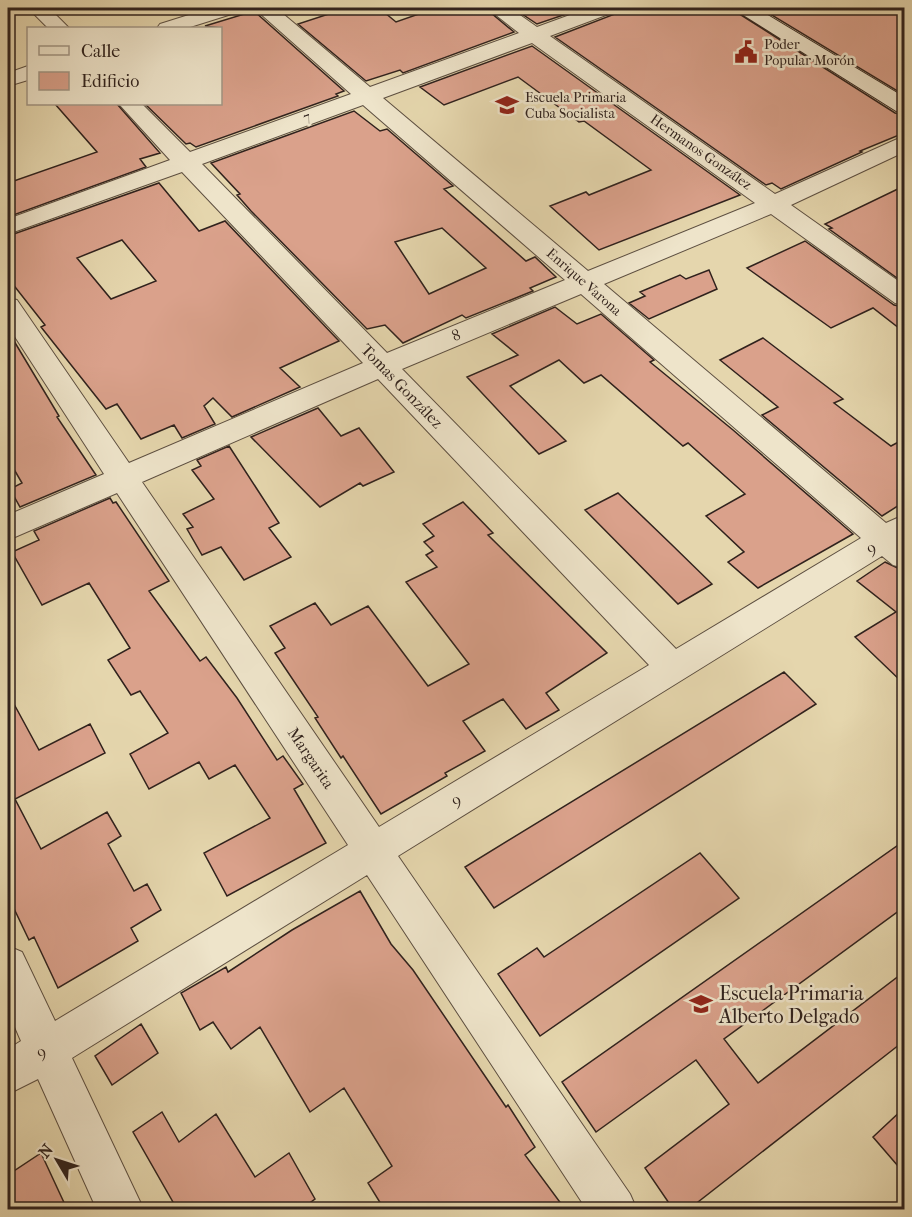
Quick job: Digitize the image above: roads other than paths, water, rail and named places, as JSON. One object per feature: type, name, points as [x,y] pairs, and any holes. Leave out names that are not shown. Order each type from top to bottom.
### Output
[{"type":"street","points":[[38,8],[57,27]]},
{"type":"street","points":[[170,27],[231,8]]},
{"type":"street","name":"Enrique Varona","points":[[264,8],[583,282],[898,541]]},
{"type":"street","name":"Hermanos González","points":[[497,8],[904,297]]},
{"type":"street","name":"7","points":[[8,227],[607,8]]},
{"type":"street","points":[[742,8],[904,106]]},
{"type":"street","points":[[8,80],[27,73]]},
{"type":"street","name":"Tomas González","points":[[131,105],[673,668]]},
{"type":"street","name":"8","points":[[8,528],[382,366],[774,204],[904,143]]},
{"type":"street","name":"Margarita","points":[[8,306],[614,1209]]},
{"type":"street","name":"9","points":[[8,1073],[673,668],[898,541]]},
{"type":"street","points":[[8,966],[121,1209]]},
{"type":"place","name":"Poder Popular Morón","points":[[746,52]]},
{"type":"place","name":"Escuela Primaria Cuba Socialista","points":[[507,105]]},
{"type":"place","name":"Escuela Primaria Alberto Delgado","points":[[701,1004]]}]
